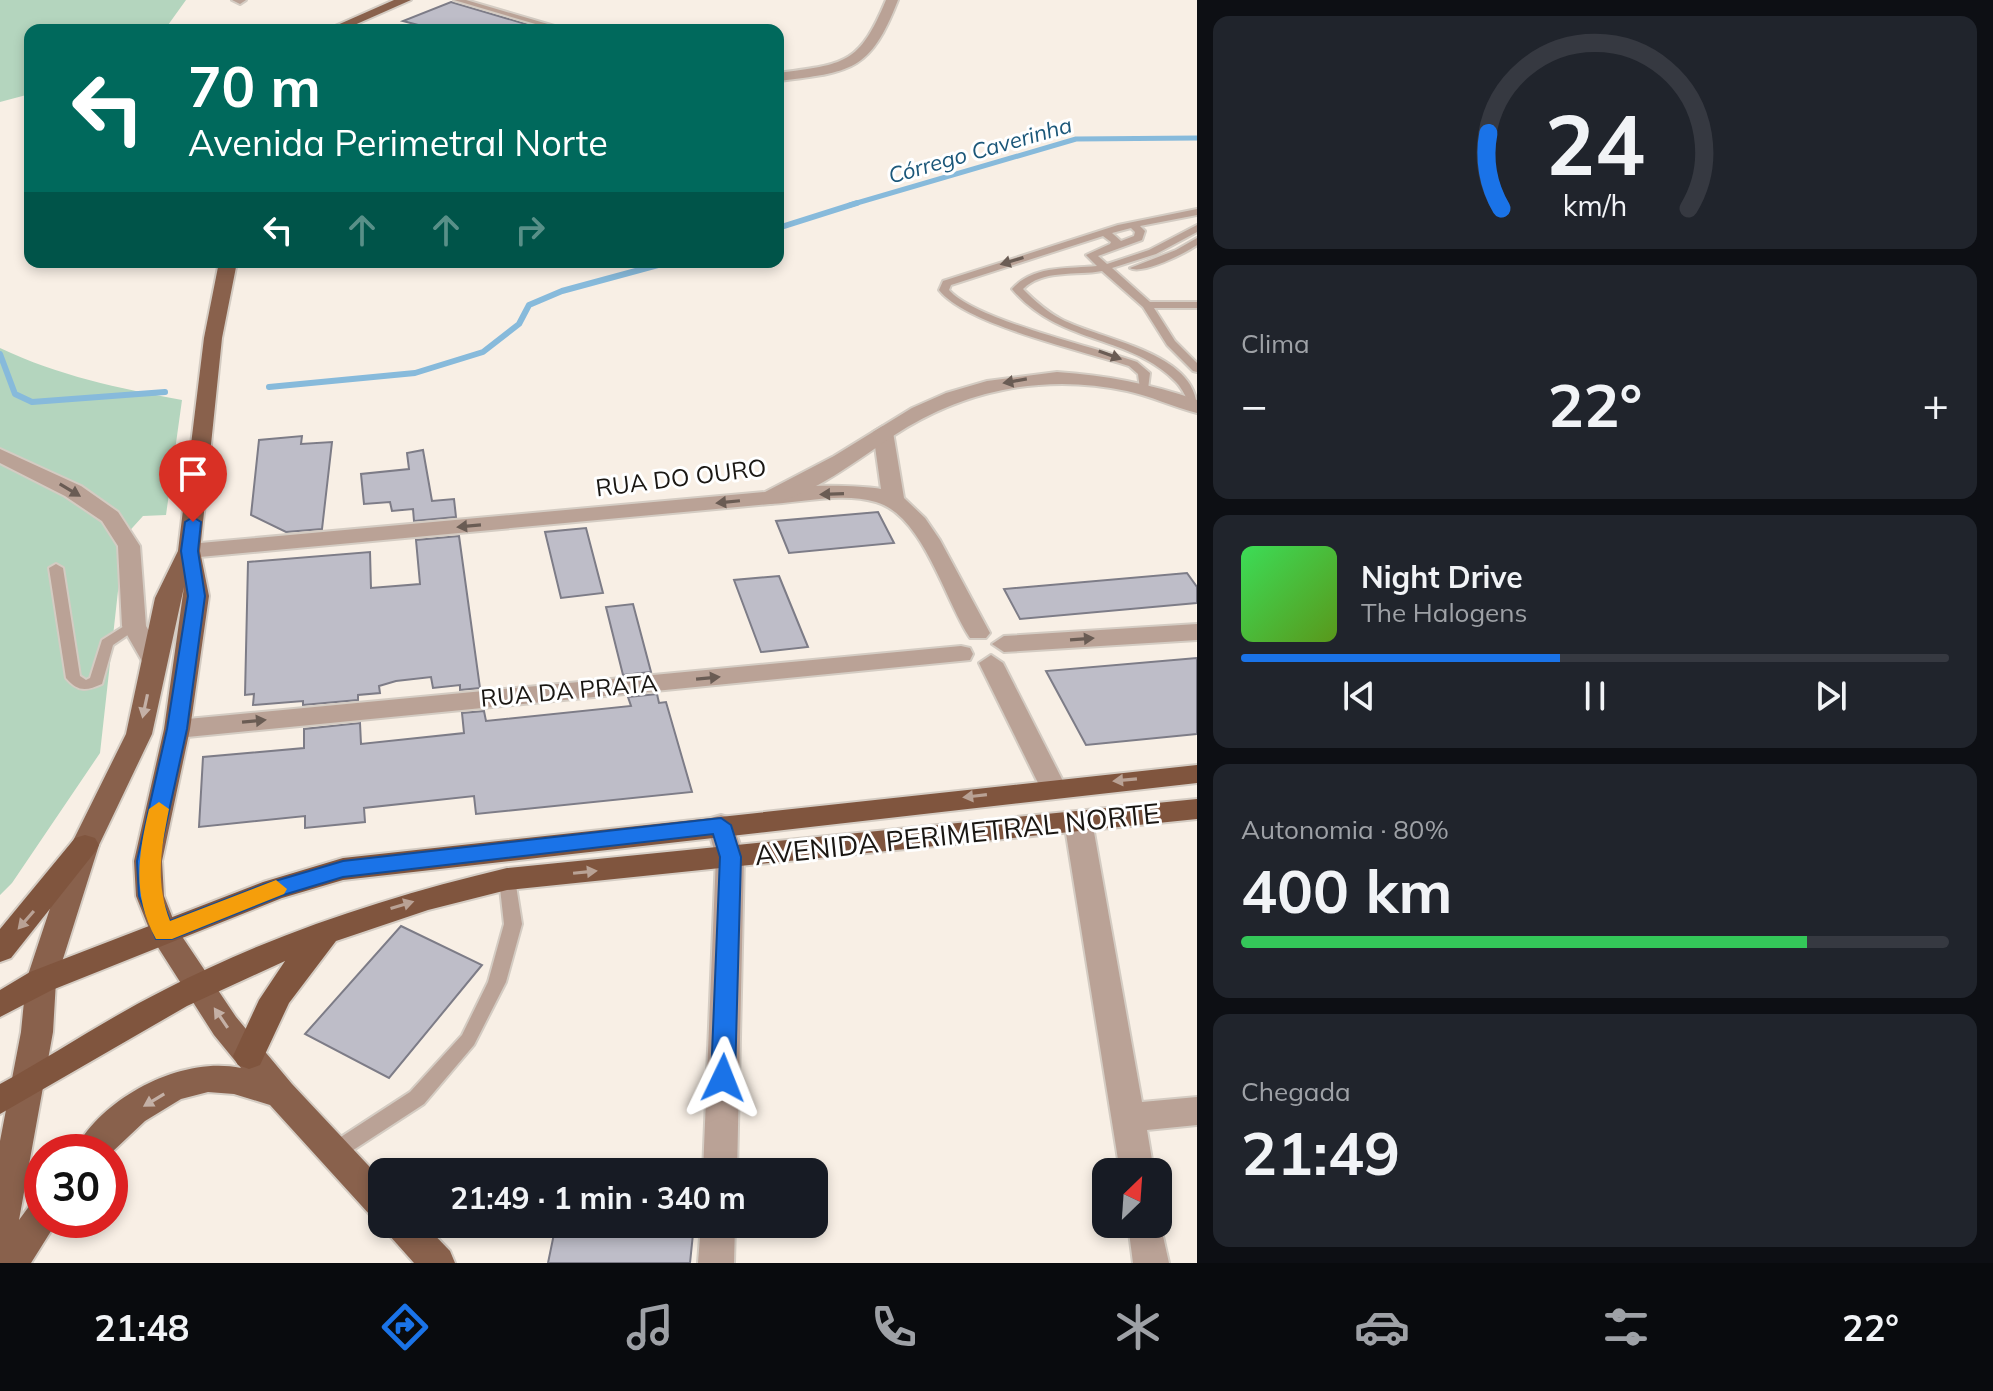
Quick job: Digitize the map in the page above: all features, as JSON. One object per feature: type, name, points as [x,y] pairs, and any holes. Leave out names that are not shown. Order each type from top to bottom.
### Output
[{"type":"highway","name":"AVENIDA PERIMETRAL NORTE","points":[[0,1005],[41,981],[273,890],[343,869],[1053,787],[1197,774]]},
{"type":"highway","name":"AVENIDA PERIMETRAL NORTE","points":[[12,1094],[199,986],[343,925],[430,896],[507,879],[1197,809]]},
{"type":"highway","points":[[0,950],[85,845]]},
{"type":"highway","points":[[249,1056],[271,1001],[297,962],[343,925]]},
{"type":"main road","points":[[347,24],[405,0]]},
{"type":"main road","points":[[227,268],[213,338],[189,551],[197,596],[177,729],[148,861],[150,896],[164,933],[249,1056],[368,1189]]},
{"type":"main road","points":[[0,1230],[12,1094],[37,1032],[41,981],[85,845],[139,734],[167,598],[189,551]]},
{"type":"main road","points":[[106,1134],[137,1110],[185,1083],[226,1079],[281,1094]]},
{"type":"main road","points":[[11,1263],[27,1238]]},
{"type":"main road","points":[[414,1238],[437,1263]]},
{"type":"street","points":[[784,76],[822,70],[856,57],[873,44],[892,0]]},
{"type":"street","name":"RUA DO OURO","points":[[189,551],[770,498],[851,455],[883,432],[923,410],[1011,380],[1051,376],[1093,377],[1144,387],[1197,407]]},
{"type":"street","points":[[883,432],[893,500]]},
{"type":"street","points":[[0,455],[16,460],[73,491],[110,517],[129,546],[134,626],[155,662]]},
{"type":"street","points":[[770,498],[839,493],[869,494],[893,500],[916,523],[978,633]]},
{"type":"street","points":[[1053,787],[998,654],[993,636],[978,633],[960,639],[957,643],[961,654],[974,662],[998,654],[1197,632]]},
{"type":"street","name":"RUA DA PRATA","points":[[177,729],[961,654]]},
{"type":"street","points":[[1078,821],[1135,1158]]},
{"type":"street","points":[[720,1158],[730,857],[721,825]]},
{"type":"street","points":[[1128,1118],[1197,1111]]},
{"type":"street","points":[[716,1263],[717,1238]]},
{"type":"street","points":[[1147,1238],[1151,1263]]},
{"type":"lane","points":[[458,0],[543,24]]},
{"type":"lane","points":[[1144,387],[1144,373],[1133,364],[994,320],[953,303],[945,296],[947,283],[1132,224],[1197,212]]},
{"type":"lane","points":[[1132,224],[1140,231],[1139,238],[1091,255],[1147,305],[1175,347],[1197,369]]},
{"type":"lane","points":[[1108,271],[1158,250],[1197,228]]},
{"type":"lane","points":[[1106,233],[1116,241],[1114,246]]},
{"type":"lane","points":[[1197,241],[1161,260],[1108,271],[1034,277],[1022,282],[1017,289],[1027,304],[1047,318],[1108,339],[1154,362],[1189,385],[1197,407]]},
{"type":"lane","points":[[1147,305],[1197,305]]},
{"type":"lane","points":[[1175,347],[1197,351]]},
{"type":"lane","points":[[56,568],[73,678],[84,686],[97,681],[107,643],[134,626]]},
{"type":"lane","points":[[334,1152],[417,1098],[468,1040],[497,982],[513,924],[507,879]]},
{"type":"green space","points":[[0,0],[186,0],[169,24],[24,24],[24,96],[0,102]]},
{"type":"green space","points":[[0,348],[67,374],[182,400],[166,515],[143,516],[124,537],[100,753],[12,883],[0,895]]},
{"type":"building","points":[[451,2],[526,24],[414,24],[403,21]]},
{"type":"building","points":[[302,436],[301,444],[332,442],[322,529],[286,532],[251,515],[259,440]]},
{"type":"building","points":[[423,450],[432,501],[454,499],[456,517],[414,521],[413,509],[392,511],[390,502],[364,504],[361,474],[409,469],[407,453]]},
{"type":"building","points":[[878,512],[894,543],[789,553],[776,521]]},
{"type":"building","points":[[586,528],[603,593],[561,598],[545,532]]},
{"type":"building","points":[[459,536],[480,688],[460,690],[460,685],[433,688],[431,677],[379,686],[380,693],[358,695],[358,700],[253,705],[254,694],[245,695],[248,562],[370,552],[371,588],[420,584],[416,540]]},
{"type":"building","points":[[1187,573],[1197,587],[1197,603],[1020,619],[1004,589]]},
{"type":"building","points":[[779,576],[808,647],[761,652],[734,580]]},
{"type":"building","points":[[633,604],[651,672],[623,675],[606,607]]},
{"type":"building","points":[[1197,658],[1197,734],[1086,745],[1046,671]]},
{"type":"building","points":[[657,694],[659,703],[666,702],[692,792],[476,814],[474,796],[364,808],[365,822],[305,828],[305,816],[199,827],[203,757],[304,748],[304,729],[360,723],[361,744],[464,733],[462,713],[484,711],[486,721],[631,706],[628,697]]},
{"type":"building","points":[[401,926],[482,965],[389,1078],[305,1034]]},
{"type":"building","points":[[553,1238],[693,1238],[690,1263],[548,1263]]},
{"type":"waterway","name":"Córrego Caverinha","points":[[850,205],[1076,139],[1197,138]]},
{"type":"waterway","name":"Córrego Caverinha","points":[[784,226],[857,203]]},
{"type":"waterway","name":"Córrego Caverinha","points":[[269,387],[415,373],[483,352],[519,324],[529,305],[562,291],[647,268]]},
{"type":"waterway","name":"Córrego Caverinha","points":[[0,354],[15,394],[32,402],[165,392]]},
{"type":"slow traffic","points":[[159,809],[148,861],[150,896],[164,933],[276,889]]},
{"type":"route","points":[[193,522],[189,551],[197,596],[177,729],[148,861],[150,896],[164,933],[273,890],[343,869],[721,825],[730,857],[723,1078]]}]
